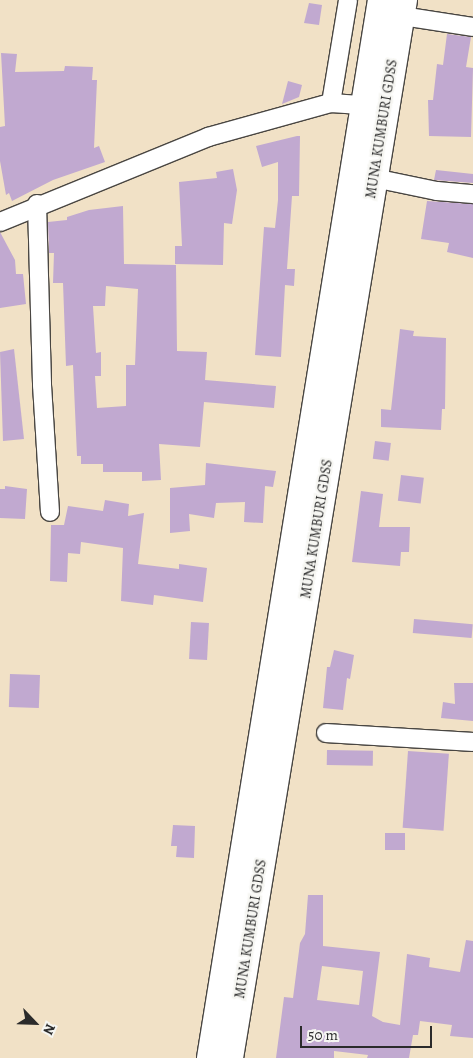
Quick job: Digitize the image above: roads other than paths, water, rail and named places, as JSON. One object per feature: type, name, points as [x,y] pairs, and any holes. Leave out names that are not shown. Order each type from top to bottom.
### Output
[{"type":"highway","name":"MUNA KUMBURI GDSS","points":[[210,1058],[375,106],[396,5]]},
{"type":"highway","name":"MUNA KUMBURI GDSS","points":[[230,1058],[374,178],[375,106]]},
{"type":"street","points":[[331,103],[348,0]]},
{"type":"street","points":[[396,5],[473,27]]},
{"type":"street","points":[[0,222],[37,204],[208,137],[331,103],[375,106]]},
{"type":"street","points":[[374,178],[437,191],[473,194]]},
{"type":"street","points":[[37,204],[50,512]]},
{"type":"street","points":[[326,733],[473,742]]}]
